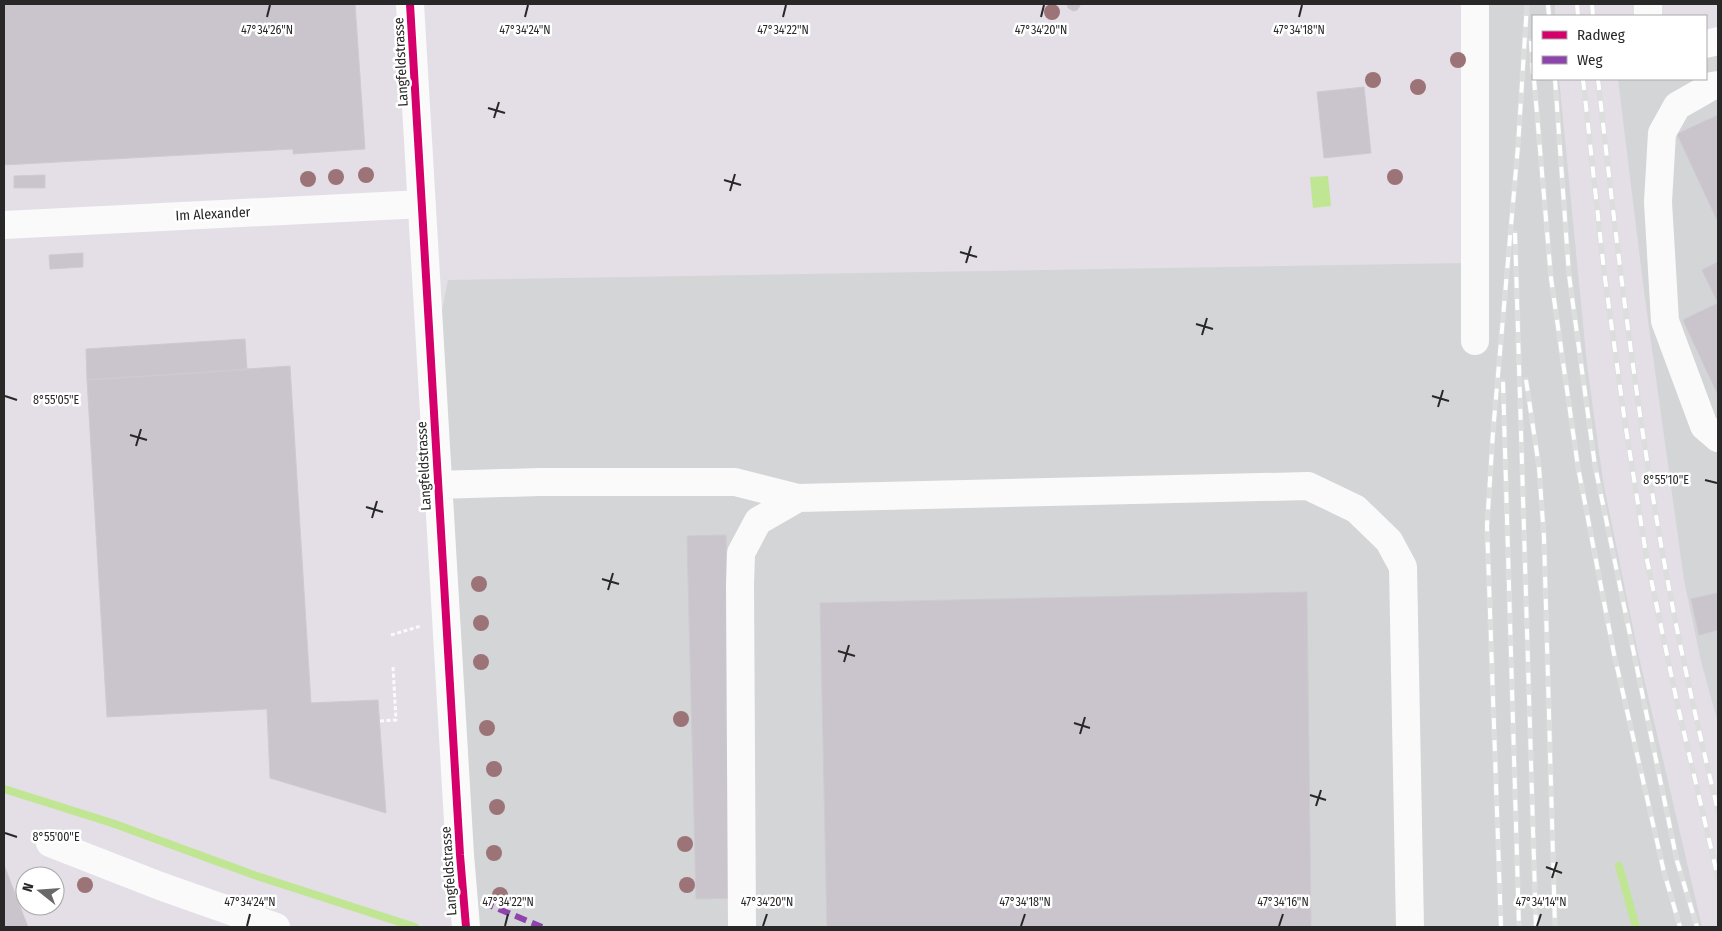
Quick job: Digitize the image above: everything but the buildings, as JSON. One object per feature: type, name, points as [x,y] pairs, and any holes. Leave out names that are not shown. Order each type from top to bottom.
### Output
[{"type":"street","name":"Langfeldstrasse","points":[[410,4],[460,855],[466,927]]},
{"type":"street","points":[[1474,341],[1475,4]]},
{"type":"street","points":[[1718,85],[1712,86],[1677,106],[1662,134],[1658,202],[1665,321],[1704,426],[1718,438]]},
{"type":"street","name":"Im Alexander","points":[[4,225],[422,204]]},
{"type":"street","points":[[438,485],[539,482],[735,482],[798,498],[1308,486],[1356,509],[1389,541],[1403,567],[1410,927]]},
{"type":"street","points":[[742,927],[740,594],[742,553],[758,521],[798,498]]},
{"type":"street","points":[[50,843],[160,886],[276,927]]},
{"type":"path","points":[[380,721],[396,720],[393,667]]},
{"type":"shaded area","points":[[1483,4],[1555,4],[1555,15],[1532,15],[1532,80],[1559,80],[1587,365],[1603,481],[1638,653],[1702,927],[469,927],[431,366],[448,280],[1466,263]]},
{"type":"shaded area","points":[[1718,39],[1718,723],[1701,661],[1684,580],[1644,291],[1618,80],[1707,80],[1707,42]]},
{"type":"shaded area","points":[[1328,176],[1331,206],[1313,208],[1310,177]]},
{"type":"waterway","points":[[4,789],[112,823],[254,875],[415,927]]},
{"type":"waterway","points":[[1619,866],[1636,927]]},
{"type":"railway","points":[[1501,927],[1487,526],[1493,432],[1518,146],[1527,4]]},
{"type":"railway","points":[[1548,4],[1549,15]]},
{"type":"railway","points":[[1577,4],[1578,15]]},
{"type":"railway","points":[[1592,4],[1593,15]]},
{"type":"railway","points":[[1531,41],[1532,58]]},
{"type":"railway","points":[[1534,80],[1551,278],[1578,467],[1614,654],[1664,872],[1680,927]]},
{"type":"railway","points":[[1555,80],[1569,275],[1595,466],[1677,861],[1697,927]]},
{"type":"railway","points":[[1583,80],[1604,271],[1625,423],[1647,560],[1678,707],[1718,878]]},
{"type":"railway","points":[[1598,80],[1627,320],[1644,441],[1682,655],[1718,811]]},
{"type":"railway","points":[[1515,233],[1536,927]]},
{"type":"railway","points":[[1526,380],[1539,467],[1544,538],[1555,927]]},
{"type":"railway","points":[[1503,382],[1519,927]]},
{"type":"marked path","points":[[482,902],[542,927]]},
{"type":"cycle path","points":[[410,4],[460,855],[466,927]]}]
